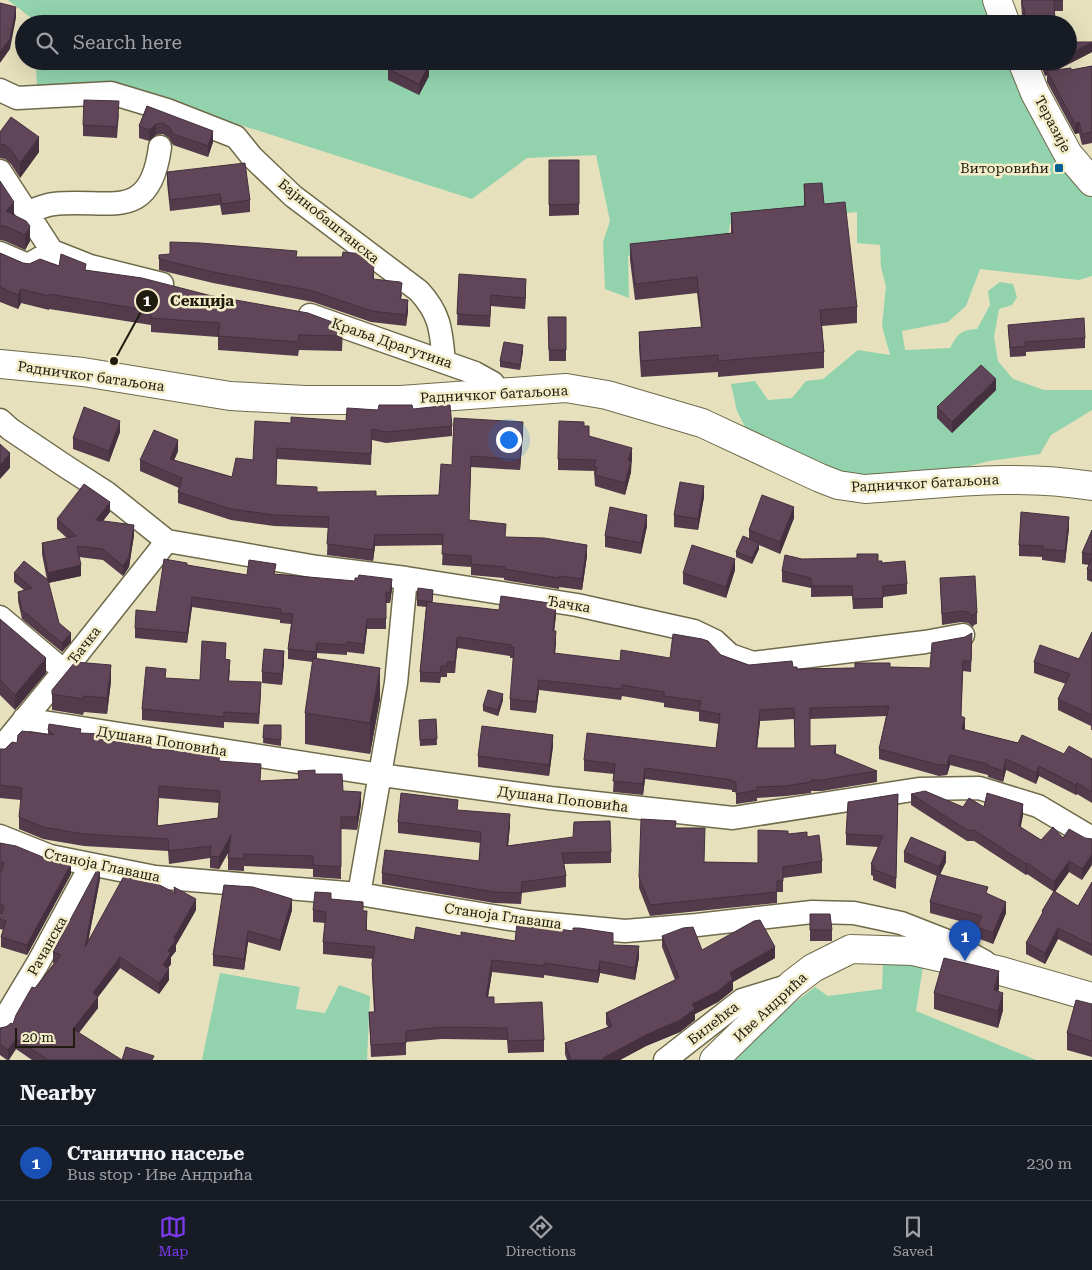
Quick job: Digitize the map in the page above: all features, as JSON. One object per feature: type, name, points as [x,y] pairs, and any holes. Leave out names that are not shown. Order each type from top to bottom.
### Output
[{"type":"main road","points":[[998,0],[1003,15]]},
{"type":"main road","name":"Теразије","points":[[1026,70],[1035,93],[1068,154],[1092,182]]},
{"type":"main road","name":"Радничког батаљона","points":[[0,364],[83,372],[230,396],[305,400],[401,400],[566,388],[607,394],[702,423],[805,472],[850,488],[1000,479],[1041,480],[1092,486]]},
{"type":"main road","name":"Иве Андрића","points":[[714,1060],[792,984],[813,968],[851,949],[913,951],[1001,971],[1092,997]]},
{"type":"street","name":"Бајинобаштанска","points":[[0,90],[16,98],[111,93],[167,110],[236,137],[252,157],[293,196],[419,291],[428,301],[440,325],[444,362]]},
{"type":"street","points":[[28,212],[53,204],[117,204],[136,199],[148,185],[157,168],[160,147]]},
{"type":"street","points":[[0,171],[52,251],[90,266],[182,289]]},
{"type":"street","points":[[0,253],[28,265],[52,251]]},
{"type":"street","name":"Краља Драгутина","points":[[293,311],[311,315],[475,373],[490,380],[498,392]]},
{"type":"street","name":"Ђачка","points":[[0,420],[10,429],[108,493],[167,541],[317,567],[406,578],[577,605],[694,631],[715,641],[730,655],[753,663],[925,642],[962,635]]},
{"type":"street","name":"Ђачка","points":[[0,748],[167,541]]},
{"type":"street","points":[[359,894],[396,683],[406,578]]},
{"type":"street","points":[[0,617],[64,671]]},
{"type":"street","name":"Душана Поповића","points":[[24,720],[380,775],[550,798],[733,818],[919,789],[979,788],[1038,806],[1092,838]]},
{"type":"street","name":"Станоја Главаша","points":[[0,836],[50,856],[155,877],[359,894],[528,922],[625,931],[812,912],[854,913],[901,923],[948,941],[1001,971]]},
{"type":"street","name":"Рачанска","points":[[0,1026],[38,963],[91,865]]},
{"type":"street","name":"Билећка","points":[[665,1060],[742,1000],[792,984]]},
{"type":"green space","points":[[8,0],[995,0],[1001,15],[28,15]]},
{"type":"green space","points":[[36,70],[1024,70],[1092,191],[1092,276],[1079,280],[980,269],[966,306],[948,322],[902,331],[905,350],[950,348],[960,334],[967,330],[977,329],[990,305],[988,291],[1000,282],[1013,284],[1017,297],[1012,305],[999,309],[994,337],[998,361],[1013,379],[1044,390],[1092,390],[1092,410],[1051,435],[1040,454],[989,461],[943,473],[893,482],[819,467],[798,453],[745,427],[737,411],[731,384],[755,381],[768,400],[792,398],[806,381],[823,379],[858,350],[890,355],[882,326],[886,287],[881,267],[880,245],[857,243],[857,212],[730,224],[727,246],[628,256],[629,298],[605,289],[603,242],[610,221],[596,155],[527,158],[472,199],[150,96],[37,90]]},
{"type":"green space","points":[[883,961],[923,967],[916,1011],[1036,1060],[732,1060],[777,1016],[815,987],[828,996],[882,989]]},
{"type":"green space","points":[[220,973],[300,987],[296,1009],[325,1013],[339,985],[370,996],[367,1060],[202,1060]]},
{"type":"building","points":[[1022,0],[1054,0],[1055,15],[1025,15],[1024,7],[1022,7]]},
{"type":"building","points":[[0,3],[16,7],[10,39],[0,52]]},
{"type":"building","points":[[1077,42],[1092,42],[1077,50]]},
{"type":"building","points":[[1092,66],[1092,132],[1082,134],[1079,122],[1075,124],[1047,71]]},
{"type":"building","points":[[390,70],[426,70],[419,84]]},
{"type":"building","points":[[84,100],[119,101],[117,127],[83,125]]},
{"type":"building","points":[[147,106],[213,131],[208,146],[173,134],[169,127],[163,123],[156,124],[149,130],[139,126]]},
{"type":"building","points":[[11,117],[39,137],[20,163],[11,150],[5,145],[0,144],[0,132]]},
{"type":"building","points":[[549,160],[579,160],[579,204],[549,205]]},
{"type":"building","points":[[245,163],[250,200],[222,204],[220,194],[170,200],[167,172]]},
{"type":"building","points":[[0,181],[14,202],[6,211],[26,221],[30,226],[25,235],[5,226],[0,226]]},
{"type":"building","points":[[822,183],[824,204],[845,202],[857,307],[820,310],[824,352],[718,361],[718,355],[641,361],[639,332],[702,327],[697,277],[635,284],[630,244],[733,233],[731,213],[805,206],[804,184]]},
{"type":"building","points":[[170,242],[297,251],[296,257],[342,257],[343,252],[363,254],[374,263],[373,279],[402,283],[400,299],[408,300],[406,315],[371,311],[313,291],[213,272],[159,259],[159,255],[170,254]]},
{"type":"building","points":[[0,253],[23,263],[29,264],[40,259],[59,266],[61,254],[86,264],[85,270],[142,278],[208,295],[308,313],[343,326],[342,336],[299,335],[298,342],[218,336],[220,323],[151,318],[151,311],[49,294],[49,296],[21,289],[18,295],[0,287]]},
{"type":"building","points":[[459,274],[526,279],[525,298],[491,295],[490,316],[457,314]]},
{"type":"building","points":[[548,317],[566,317],[566,350],[549,350]]},
{"type":"building","points":[[1084,318],[1085,338],[1025,342],[1026,346],[1010,348],[1008,325]]},
{"type":"building","points":[[504,342],[523,345],[520,365],[500,361]]},
{"type":"building","points":[[981,365],[996,379],[952,422],[937,407]]},
{"type":"building","points":[[379,405],[412,405],[413,409],[450,405],[452,426],[386,432],[372,429],[371,454],[277,448],[276,485],[317,487],[317,492],[376,491],[376,496],[439,495],[441,464],[452,465],[454,418],[523,422],[520,460],[471,456],[469,520],[506,524],[505,537],[544,538],[587,545],[582,579],[559,576],[559,578],[504,569],[505,567],[471,564],[471,556],[442,554],[443,534],[375,535],[373,550],[327,544],[329,517],[274,515],[231,509],[178,492],[182,478],[140,460],[154,430],[178,440],[170,459],[232,477],[236,458],[253,460],[255,421],[291,423],[291,417],[346,421],[347,408],[378,410]]},
{"type":"building","points":[[84,407],[120,421],[109,451],[73,438]]},
{"type":"building","points":[[559,421],[584,422],[584,426],[589,426],[589,436],[632,448],[628,460],[631,461],[625,483],[595,475],[597,467],[594,466],[596,460],[558,459]]},
{"type":"building","points":[[0,444],[10,453],[0,465]]},
{"type":"building","points":[[680,482],[704,486],[698,519],[674,515]]},
{"type":"building","points":[[84,484],[110,502],[96,520],[134,525],[129,557],[123,566],[103,549],[77,546],[81,565],[48,573],[42,543],[76,536],[57,519]]},
{"type":"building","points":[[762,495],[794,507],[780,542],[749,530]]},
{"type":"building","points":[[610,507],[647,515],[641,543],[605,536]]},
{"type":"building","points":[[1021,512],[1069,517],[1065,551],[1042,549],[1043,546],[1019,545]]},
{"type":"building","points":[[1092,530],[1092,554],[1082,553]]},
{"type":"building","points":[[743,536],[759,543],[752,558],[736,552]]},
{"type":"building","points":[[692,545],[735,559],[726,587],[683,573]]},
{"type":"building","points":[[857,554],[878,554],[878,561],[882,561],[882,563],[905,561],[907,584],[883,586],[883,598],[853,599],[852,586],[811,586],[811,578],[782,571],[785,555],[802,559],[857,558]]},
{"type":"building","points":[[1092,558],[1092,572],[1087,569]]},
{"type":"building","points":[[164,559],[187,563],[187,565],[247,575],[249,560],[276,564],[274,574],[355,581],[355,578],[358,578],[359,575],[392,579],[390,593],[386,592],[386,619],[367,619],[364,644],[347,642],[347,645],[317,643],[316,652],[288,649],[293,614],[280,613],[281,609],[192,597],[187,633],[135,628],[136,610],[156,612]]},
{"type":"building","points":[[24,561],[48,580],[59,623],[71,633],[62,643],[22,610],[18,592],[32,588],[14,573]]},
{"type":"building","points":[[975,576],[977,613],[973,616],[968,612],[961,611],[942,614],[940,578]]},
{"type":"building","points":[[418,588],[433,590],[432,602],[417,600]]},
{"type":"building","points":[[501,596],[556,604],[553,631],[556,631],[554,653],[620,661],[621,650],[670,658],[673,634],[708,641],[721,655],[749,665],[792,661],[793,667],[797,667],[797,669],[855,668],[855,663],[890,663],[890,667],[930,668],[932,643],[965,637],[972,633],[971,661],[963,661],[961,716],[965,718],[962,729],[1018,743],[1022,735],[1064,754],[1069,746],[1092,759],[1092,792],[1039,766],[1036,773],[1006,759],[1003,771],[988,766],[988,764],[950,755],[947,765],[939,765],[879,749],[889,706],[810,708],[810,746],[836,745],[834,753],[877,771],[811,780],[811,782],[786,786],[757,787],[757,790],[736,794],[736,782],[732,782],[732,780],[645,768],[643,784],[613,781],[615,764],[584,760],[587,733],[716,748],[720,714],[699,710],[701,701],[664,696],[664,692],[622,685],[621,689],[539,680],[536,702],[510,699],[514,647],[458,637],[455,662],[447,662],[447,666],[441,666],[440,673],[420,672],[427,602],[499,610]],"holes":[[[794,708],[795,748],[756,748],[760,710]]]},
{"type":"building","points":[[0,619],[46,658],[15,695],[0,680]]},
{"type":"building","points":[[1092,632],[1092,715],[1058,699],[1070,674],[1034,662],[1040,645],[1079,659]]},
{"type":"building","points":[[202,641],[226,643],[225,659],[230,660],[228,681],[261,682],[259,714],[224,712],[224,717],[142,709],[146,667],[166,669],[165,678],[200,680]]},
{"type":"building","points":[[264,649],[284,651],[282,674],[262,672]]},
{"type":"building","points":[[313,658],[380,668],[370,723],[305,713]]},
{"type":"building","points":[[75,662],[111,665],[107,698],[84,696],[83,699],[52,694],[52,690]]},
{"type":"building","points":[[488,690],[503,694],[498,710],[483,706]]},
{"type":"building","points":[[436,719],[437,739],[420,740],[419,720]]},
{"type":"building","points":[[49,724],[81,729],[80,733],[103,734],[102,740],[151,745],[151,749],[187,751],[187,745],[220,751],[219,761],[261,764],[260,781],[299,779],[298,771],[315,770],[315,774],[342,774],[343,791],[361,792],[357,817],[341,817],[341,867],[313,865],[313,856],[244,854],[244,859],[228,858],[231,835],[219,857],[210,856],[211,846],[169,851],[168,839],[84,834],[43,827],[19,817],[22,788],[0,785],[0,749],[5,749],[12,742],[17,743],[18,735],[22,731],[54,735],[48,730]],"holes":[[[159,786],[220,791],[218,818],[157,826]]]},
{"type":"building","points":[[264,725],[281,725],[281,740],[263,738]]},
{"type":"building","points":[[482,726],[553,735],[549,765],[478,756]]},
{"type":"building","points":[[925,791],[963,807],[969,798],[984,807],[987,793],[1023,804],[1019,826],[1041,840],[1053,827],[1063,838],[1069,829],[1085,838],[1092,839],[1092,854],[1082,869],[1069,861],[1054,882],[974,830],[967,830],[911,794]]},
{"type":"building","points":[[401,793],[458,800],[457,810],[510,814],[507,846],[573,837],[574,822],[610,821],[611,852],[562,853],[566,876],[522,882],[521,893],[494,892],[382,873],[385,850],[479,861],[481,832],[398,822]]},
{"type":"building","points":[[898,794],[896,878],[873,869],[874,866],[871,864],[883,836],[846,834],[848,802]]},
{"type":"building","points":[[641,819],[676,821],[675,828],[705,828],[704,862],[758,863],[758,830],[788,831],[788,834],[807,832],[807,837],[819,835],[822,861],[783,867],[783,881],[777,881],[777,892],[650,905],[639,877]]},
{"type":"building","points":[[911,837],[946,852],[939,867],[904,852]]},
{"type":"building","points":[[0,843],[16,846],[45,858],[71,864],[27,945],[1,937],[6,921],[0,919],[4,906],[0,904],[0,875],[4,863],[0,862]]},
{"type":"building","points":[[98,868],[100,869],[85,947],[125,874],[146,878],[175,893],[174,887],[196,899],[174,938],[176,940],[168,951],[171,953],[163,965],[169,969],[159,983],[120,957],[93,993],[98,997],[73,1029],[122,1060],[48,1060],[16,1039],[8,1050],[0,1044],[0,1028],[6,1027],[11,1023],[13,1024],[32,987],[35,988],[61,955],[53,952]]},
{"type":"building","points":[[938,874],[988,887],[986,893],[1006,902],[993,933],[977,927],[982,916],[930,902]]},
{"type":"building","points":[[1092,882],[1092,945],[1058,928],[1045,953],[1026,943],[1054,891],[1078,906]]},
{"type":"building","points":[[224,885],[253,887],[292,899],[280,940],[248,931],[244,959],[213,955]]},
{"type":"building","points":[[315,892],[331,893],[331,899],[363,902],[363,911],[367,911],[366,930],[414,940],[416,927],[461,936],[461,932],[515,941],[517,923],[573,931],[573,928],[579,928],[613,933],[613,945],[639,946],[635,968],[600,961],[598,971],[544,963],[544,966],[492,960],[486,997],[494,997],[494,1004],[542,1002],[544,1040],[508,1041],[507,1028],[442,1027],[406,1031],[406,1043],[371,1045],[369,1012],[375,1012],[372,963],[375,947],[323,942],[326,912],[313,910]]},
{"type":"building","points":[[810,914],[830,914],[832,930],[810,930]]},
{"type":"building","points":[[760,920],[775,947],[730,973],[733,979],[718,991],[692,1004],[695,1009],[680,1020],[646,1035],[603,1058],[604,1060],[571,1060],[565,1043],[612,1026],[606,1013],[679,978],[662,936],[683,928],[693,927],[702,950],[754,921]]},
{"type":"building","points":[[944,958],[999,971],[994,990],[1003,993],[998,1011],[934,993]]},
{"type":"building","points":[[1076,1000],[1092,1004],[1092,1041],[1067,1033]]},
{"type":"building","points":[[126,1047],[154,1056],[152,1060],[122,1060]]},
{"type":"place","name":"Виторовићи","points":[[1059,168]]},
{"type":"place","name":"Секција","points":[[114,361]]},
{"type":"place","name":"Станично насеље","points":[[965,961]]}]
